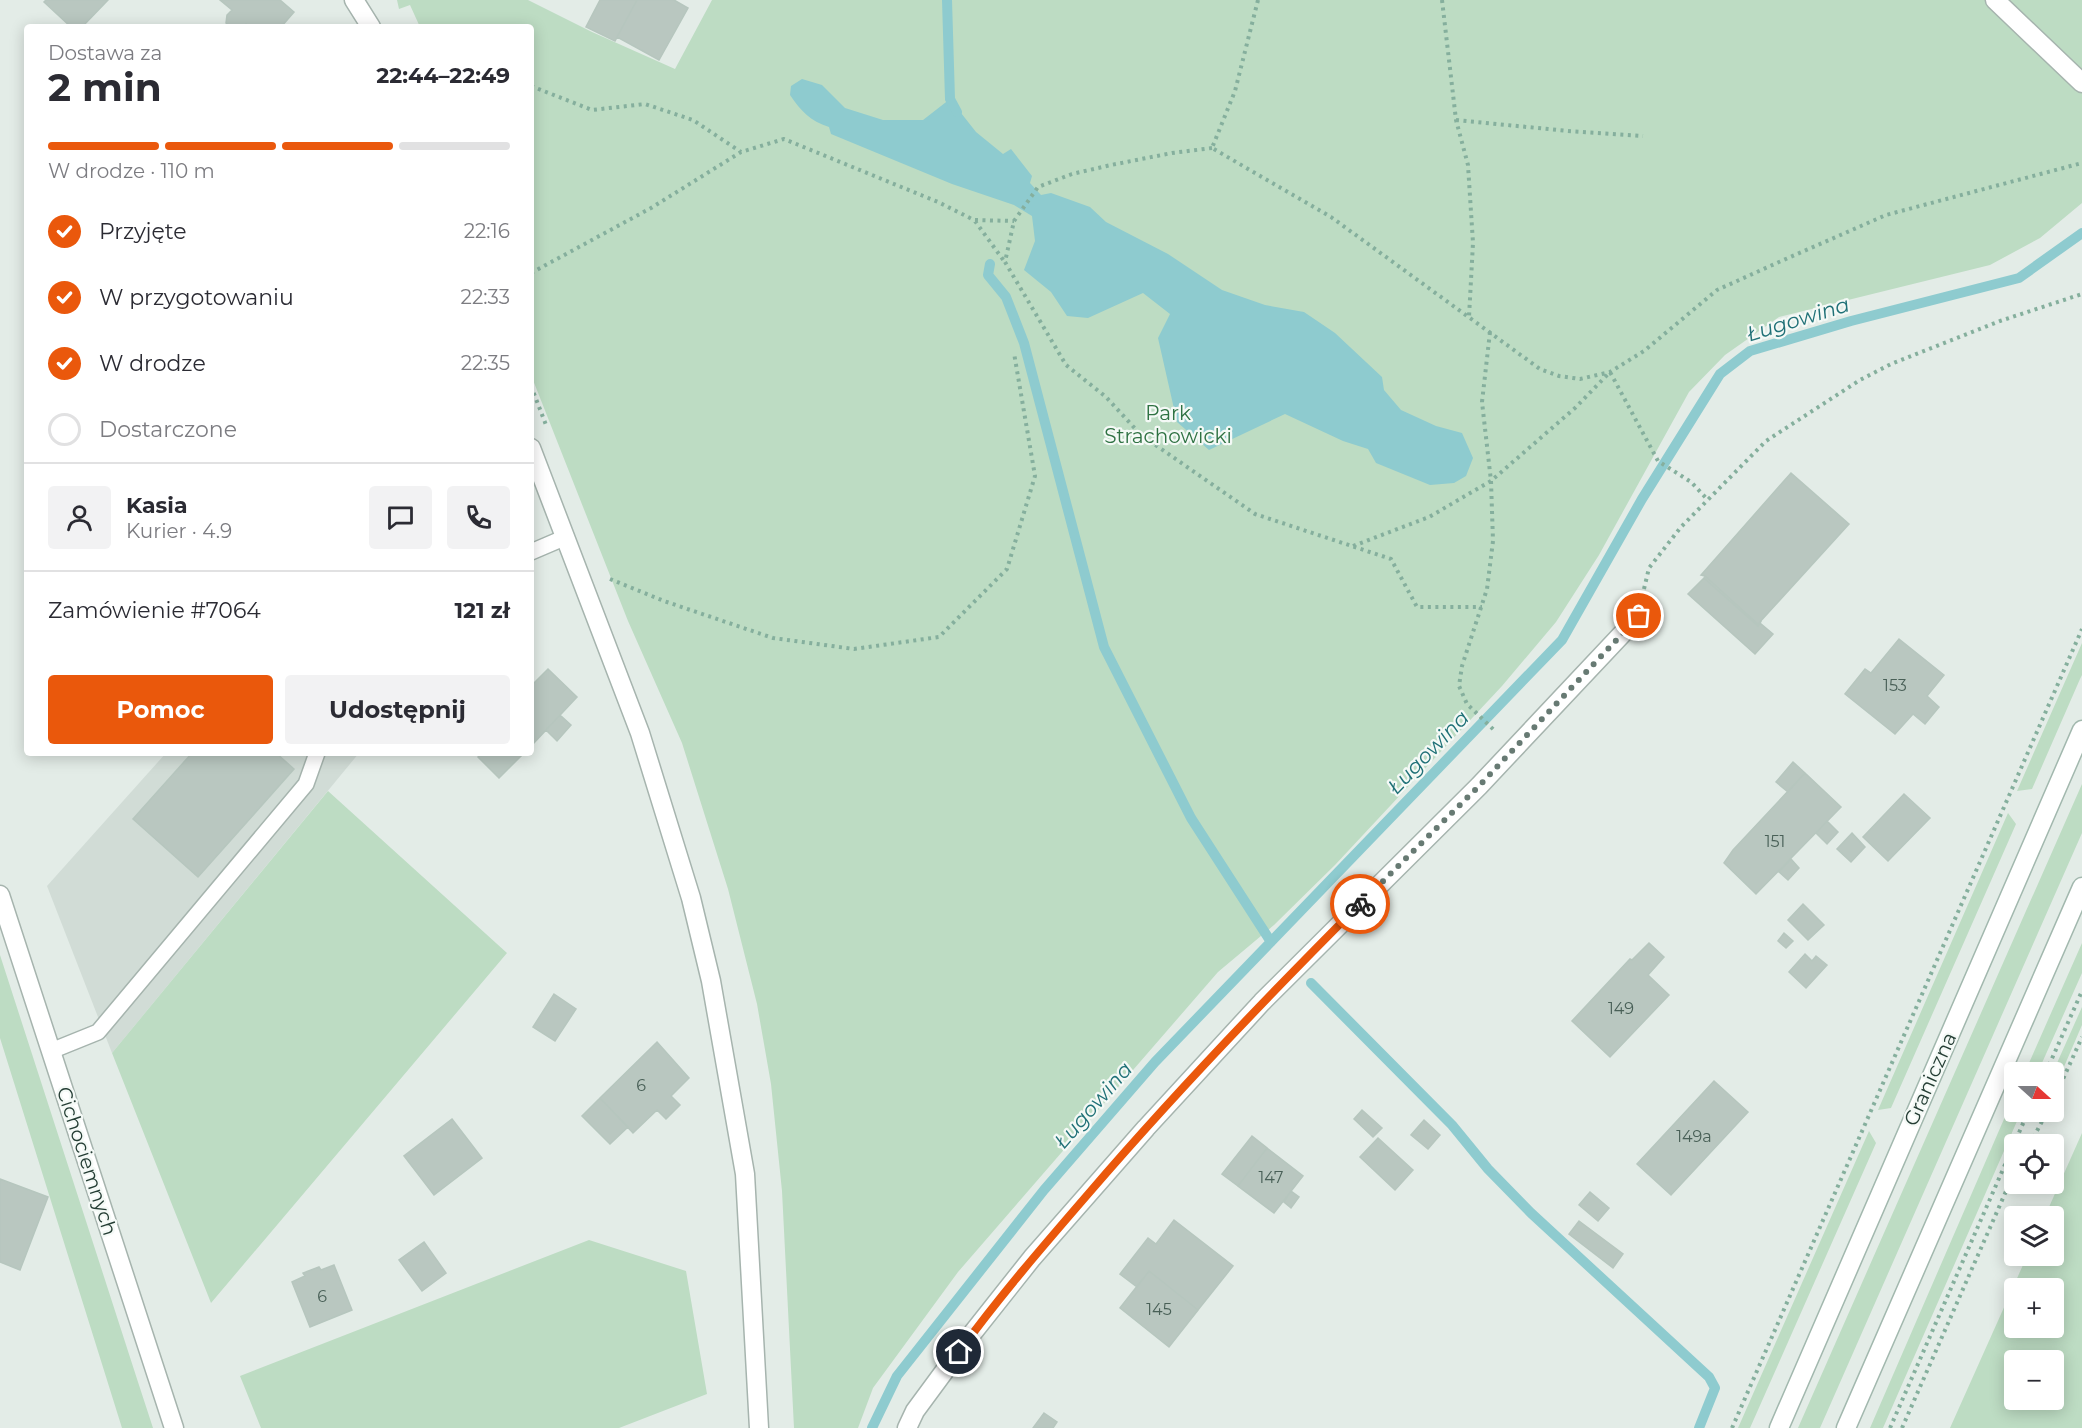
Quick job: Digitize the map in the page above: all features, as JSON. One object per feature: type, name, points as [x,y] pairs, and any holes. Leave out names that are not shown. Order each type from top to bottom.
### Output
[{"type":"street","points":[[354,0],[369,24]]},
{"type":"street","points":[[1995,0],[2082,82]]},
{"type":"street","points":[[534,456],[640,733],[692,898],[711,981],[745,1174],[759,1428]]},
{"type":"street","points":[[907,1428],[915,1411],[1018,1275],[1146,1128],[1262,1002],[1479,786],[1639,616]]},
{"type":"street","name":"Graniczna","points":[[1779,1428],[2082,730]]},
{"type":"street","points":[[1846,1428],[2082,887]]},
{"type":"street","name":"Cichociemnych","points":[[0,895],[174,1428]]},
{"type":"lane","points":[[534,551],[566,537]]},
{"type":"lane","points":[[51,1051],[98,1032],[306,784],[316,756]]},
{"type":"path","points":[[1212,148],[1235,91],[1258,0]]},
{"type":"path","points":[[1442,0],[1456,120],[1468,165],[1473,243],[1469,317]]},
{"type":"path","points":[[534,87],[592,110],[645,104],[693,120],[741,152]]},
{"type":"path","points":[[1456,120],[1643,136]]},
{"type":"path","points":[[534,271],[651,208],[741,152],[784,139],[938,202],[974,220],[1014,221]]},
{"type":"path","points":[[1005,262],[1014,221],[1038,187],[1072,174],[1111,165],[1212,148],[1331,217],[1540,369],[1580,380],[1610,372]]},
{"type":"path","points":[[1352,546],[1429,517],[1491,481],[1575,408],[1610,372],[1644,351],[1717,290],[1886,215],[2082,163]]},
{"type":"path","points":[[974,220],[1005,262],[1066,365],[1106,397],[1141,435],[1255,514],[1391,559],[1417,607],[1482,608]]},
{"type":"path","points":[[1639,616],[1649,568],[1681,527],[1766,441],[1860,380],[1891,364],[2000,321],[2082,294]]},
{"type":"path","points":[[1490,331],[1482,402],[1491,481],[1493,541],[1482,608],[1468,647],[1459,686],[1467,704],[1498,734]]},
{"type":"path","points":[[603,576],[664,601],[773,639],[854,649],[939,637],[1006,568],[1035,476],[1014,352]]},
{"type":"path","points":[[1610,372],[1658,461],[1691,482],[1707,499]]},
{"type":"path","points":[[1732,1428],[2082,629]]},
{"type":"path","points":[[2050,1062],[2082,991]]},
{"type":"path","points":[[2064,1077],[2082,1037]]},
{"type":"path","points":[[1890,1428],[2024,1122]]},
{"type":"path","points":[[1902,1428],[2005,1194]]},
{"type":"shaded area","points":[[163,756],[357,756],[112,1053],[47,886]]},
{"type":"green space","name":"Park Strachowicki","points":[[397,0],[528,0],[675,69],[712,0],[2082,0],[2082,203],[2040,238],[1990,265],[1779,317],[1725,355],[1689,392],[1599,555],[1556,622],[1502,686],[1335,865],[1274,925],[1218,972],[958,1272],[873,1388],[858,1428],[794,1428],[782,1191],[771,1084],[757,1004],[728,889],[682,743],[628,621],[534,383],[534,24],[419,24],[410,5],[399,9]]},
{"type":"green space","points":[[2082,643],[2082,675],[2032,789],[2017,791]]},
{"type":"green space","points":[[2082,784],[2082,833],[1820,1428],[1798,1428]]},
{"type":"green space","points":[[328,791],[507,953],[211,1303],[112,1053]]},
{"type":"green space","points":[[2008,813],[2016,824],[1891,1108],[1878,1110]]},
{"type":"green space","points":[[2082,943],[2082,973],[2042,1062],[2029,1062]]},
{"type":"green space","points":[[0,955],[153,1428],[122,1428],[0,1038]]},
{"type":"green space","points":[[2082,1007],[2082,1025],[2064,1067],[2064,1062],[2057,1062]]},
{"type":"green space","points":[[2004,1119],[2004,1122],[2017,1122],[2011,1134],[2004,1134],[2004,1151],[1883,1428],[1870,1428]]},
{"type":"green space","points":[[1869,1131],[1876,1143],[1750,1428],[1738,1428]]},
{"type":"green space","points":[[2082,1133],[2082,1428],[1950,1428],[2004,1307],[2004,1338],[2064,1338],[2064,1278],[2017,1278],[2023,1266],[2064,1266],[2064,1206],[2049,1206],[2055,1194],[2064,1194],[2064,1173]]},
{"type":"green space","points":[[589,1240],[686,1271],[707,1394],[619,1428],[261,1428],[240,1376]]},
{"type":"water","points":[[802,79],[822,85],[845,108],[883,120],[923,120],[950,99],[976,132],[1003,154],[1011,149],[1032,176],[1030,183],[1041,195],[1051,193],[1090,207],[1106,222],[1168,254],[1222,290],[1265,305],[1304,312],[1335,333],[1382,377],[1384,390],[1401,410],[1436,426],[1462,433],[1473,458],[1466,476],[1454,483],[1430,485],[1376,463],[1368,449],[1343,441],[1285,414],[1209,450],[1177,422],[1158,338],[1170,314],[1143,293],[1088,318],[1067,316],[1051,292],[1024,270],[1035,241],[1032,216],[1014,205],[952,184],[831,134],[829,127],[806,115],[790,95],[791,86]]},
{"type":"building","points":[[46,0],[108,0],[85,24],[68,24],[44,2]]},
{"type":"building","points":[[220,0],[280,0],[294,12],[284,24],[227,24],[227,15],[232,10]]},
{"type":"building","points":[[600,0],[637,0],[615,41],[586,27]]},
{"type":"building","points":[[637,0],[674,0],[688,8],[659,60],[617,37]]},
{"type":"building","points":[[1791,473],[1849,524],[1758,624],[1705,576],[1701,575]]},
{"type":"building","points":[[1705,576],[1758,624],[1760,623],[1758,626],[1704,578]]},
{"type":"building","points":[[1704,578],[1758,626],[1760,623],[1773,634],[1755,654],[1688,594]]},
{"type":"building","points":[[1899,639],[1944,675],[1927,696],[1939,707],[1925,724],[1913,714],[1895,734],[1845,694],[1865,669],[1871,673]]},
{"type":"building","points":[[548,669],[577,697],[534,743],[534,683]]},
{"type":"building","points":[[560,715],[571,725],[557,741],[546,730]]},
{"type":"building","points":[[189,756],[279,756],[294,769],[198,877],[133,819]]},
{"type":"building","points":[[479,756],[521,756],[499,778]]},
{"type":"building","points":[[1793,762],[1805,773],[1788,792],[1776,782]]},
{"type":"building","points":[[1805,773],[1841,807],[1756,894],[1724,863],[1733,850]]},
{"type":"building","points":[[1904,794],[1930,818],[1888,861],[1863,837]]},
{"type":"building","points":[[1827,821],[1838,832],[1827,844],[1816,833]]},
{"type":"building","points":[[1852,833],[1865,847],[1851,862],[1837,849]]},
{"type":"building","points":[[1791,859],[1799,868],[1788,880],[1779,872]]},
{"type":"building","points":[[1803,904],[1824,925],[1808,940],[1788,920]]},
{"type":"building","points":[[1784,933],[1793,941],[1786,948],[1778,941]]},
{"type":"building","points":[[1649,943],[1664,957],[1648,975],[1669,995],[1610,1057],[1572,1021],[1630,959],[1632,960]]},
{"type":"building","points":[[1805,954],[1812,961],[1816,956],[1827,965],[1806,988],[1789,972]]},
{"type":"building","points":[[554,994],[576,1009],[555,1041],[533,1027]]},
{"type":"building","points":[[657,1042],[689,1078],[671,1096],[680,1105],[666,1119],[657,1110],[633,1133],[600,1098]]},
{"type":"building","points":[[1714,1081],[1748,1112],[1671,1195],[1637,1164]]},
{"type":"building","points":[[600,1098],[628,1127],[610,1144],[582,1116]]},
{"type":"building","points":[[1362,1110],[1382,1128],[1373,1137],[1354,1119]]},
{"type":"building","points":[[452,1119],[482,1158],[434,1195],[404,1156]]},
{"type":"building","points":[[1424,1120],[1440,1135],[1428,1149],[1411,1135]]},
{"type":"building","points":[[1252,1136],[1267,1148],[1238,1186],[1222,1174]]},
{"type":"building","points":[[1378,1138],[1413,1170],[1395,1190],[1360,1157]]},
{"type":"building","points":[[1267,1148],[1303,1176],[1274,1213],[1238,1186]]},
{"type":"building","points":[[0,1179],[48,1197],[20,1270],[0,1262]]},
{"type":"building","points":[[1291,1191],[1299,1197],[1291,1208],[1284,1202]]},
{"type":"building","points":[[1590,1192],[1609,1208],[1598,1221],[1579,1205]]},
{"type":"building","points":[[1174,1220],[1233,1266],[1198,1310],[1149,1271],[1137,1287],[1120,1274],[1148,1238],[1156,1244]]},
{"type":"building","points":[[1579,1221],[1623,1254],[1613,1268],[1569,1234]]},
{"type":"building","points":[[424,1242],[446,1273],[422,1291],[399,1260]]},
{"type":"building","points":[[334,1265],[352,1310],[310,1327],[292,1282],[305,1276],[303,1273],[319,1267],[321,1270]]},
{"type":"building","points":[[1149,1271],[1198,1310],[1169,1347],[1120,1308]]},
{"type":"building","points":[[1044,1413],[1057,1422],[1053,1428],[1033,1428]]},
{"type":"waterway","points":[[947,0],[950,99],[957,112]]},
{"type":"waterway","name":"Ługowina","points":[[872,1428],[897,1376],[1044,1190],[1155,1062],[1562,640],[1642,499],[1720,374],[1750,351],[1851,321],[2019,278],[2082,233]]},
{"type":"waterway","points":[[990,264],[988,275],[1006,297],[1024,343],[1104,647],[1191,818],[1271,942]]},
{"type":"waterway","points":[[1311,983],[1452,1125],[1488,1169],[1531,1213],[1709,1377],[1715,1388],[1699,1428]]},
{"type":"way so far","points":[[1360,904],[1514,750],[1639,616]]},
{"type":"route","points":[[959,1352],[1032,1258],[1146,1128],[1262,1002],[1360,904]]}]
